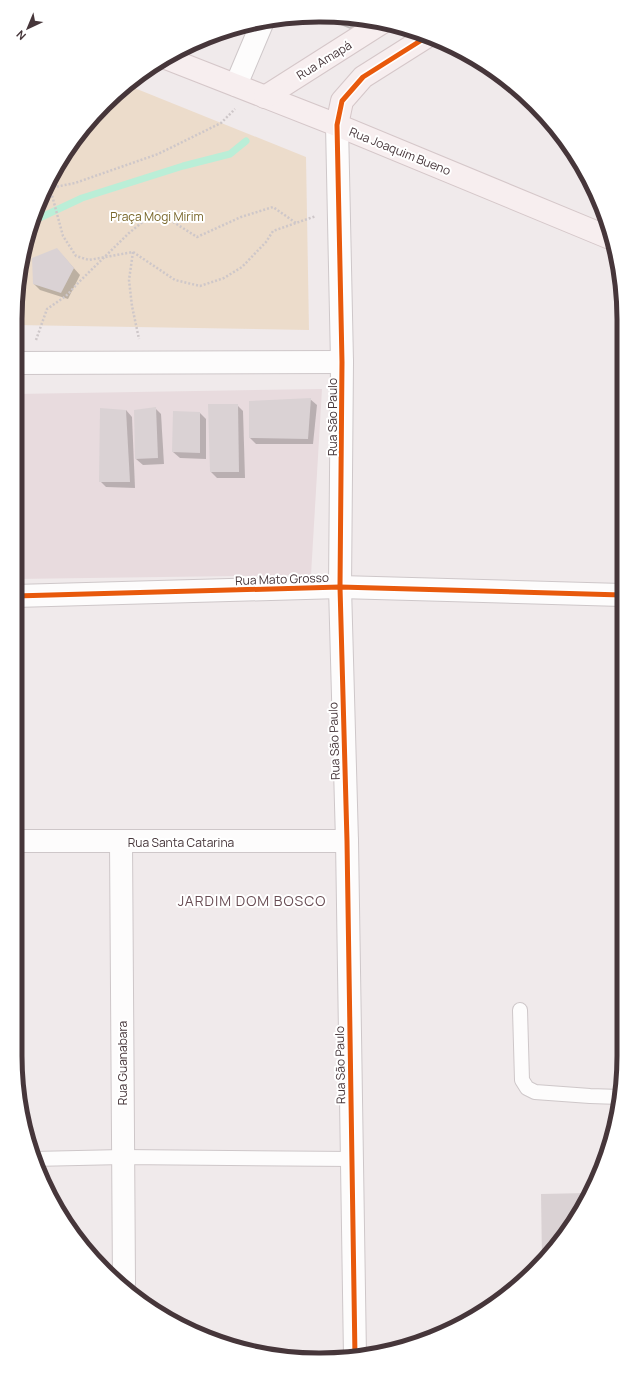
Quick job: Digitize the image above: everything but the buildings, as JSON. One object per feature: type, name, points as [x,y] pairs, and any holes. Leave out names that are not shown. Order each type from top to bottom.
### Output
[{"type":"street","name":"Rua Amapá","points":[[251,92],[373,27]]},
{"type":"street","points":[[251,92],[262,28]]},
{"type":"street","points":[[337,125],[342,101],[363,77],[421,40]]},
{"type":"street","name":"Rua Joaquim Bueno","points":[[173,61],[337,125],[605,236]]},
{"type":"street","name":"Rua São Paulo","points":[[337,125],[342,362],[340,587],[347,841],[355,1350]]},
{"type":"street","points":[[22,363],[342,362]]},
{"type":"street","name":"Rua Mato Grosso","points":[[22,596],[340,587],[617,595]]},
{"type":"street","name":"Rua Santa Catarina","points":[[22,841],[347,841]]},
{"type":"street","name":"Rua Guanabara","points":[[121,842],[124,1280]]},
{"type":"lane","points":[[520,1010],[522,1080],[527,1088],[535,1092],[614,1097]]},
{"type":"lane","points":[[41,1158],[123,1157],[352,1159]]},
{"type":"path","points":[[53,187],[75,183],[158,154],[221,123],[251,92]]},
{"type":"path","points":[[51,192],[63,236],[76,256],[89,260],[133,252],[175,280],[200,286],[224,278],[242,267],[266,242],[273,232],[296,222],[339,208]]},
{"type":"path","points":[[22,363],[47,309],[66,296],[129,233],[156,211],[197,237],[241,217],[272,207],[296,222]]},
{"type":"path","points":[[133,252],[129,280],[136,327],[146,362]]},
{"type":"shaded area","points":[[322,389],[311,575],[22,579],[22,394]]},
{"type":"green space","name":"Praça Mogi Mirim","points":[[133,87],[306,157],[309,330],[22,325],[25,281],[32,243],[53,188],[72,154],[83,138],[109,109]]},
{"type":"waterway","points":[[41,217],[82,198],[183,166],[230,154],[246,141]]},
{"type":"cycle path","points":[[355,1350],[347,841],[340,587],[342,362],[337,125],[342,101],[363,77],[421,40]]},
{"type":"cycle path","points":[[22,596],[340,587],[617,595]]},
{"type":"district","name":"JARDIM DOM BOSCO","points":[[252,900]]}]
